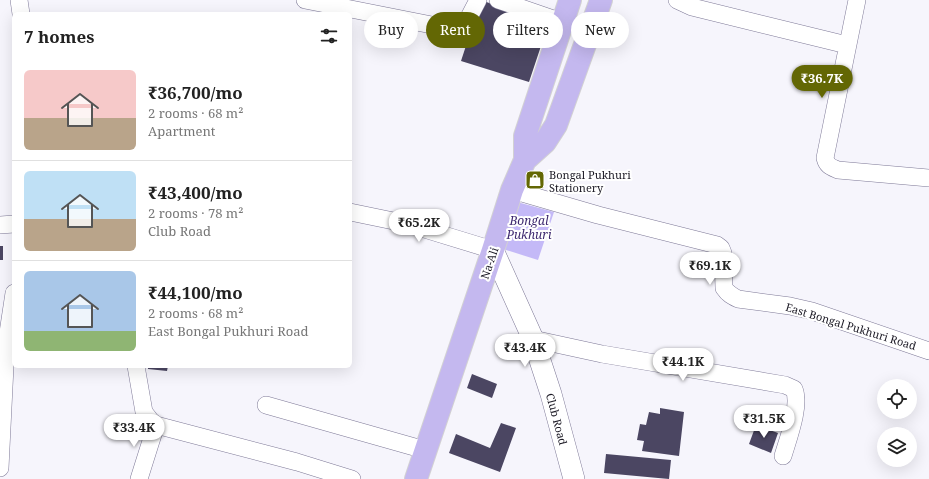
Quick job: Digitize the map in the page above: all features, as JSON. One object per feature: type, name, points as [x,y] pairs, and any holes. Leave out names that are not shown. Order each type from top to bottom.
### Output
[{"type":"main road","name":"Na-Ali","points":[[563,19],[570,0]]},
{"type":"main road","points":[[525,160],[536,133],[579,0]]},
{"type":"main road","points":[[525,160],[545,142],[556,125],[601,0]]},
{"type":"main road","name":"Na-Ali","points":[[416,479],[512,190],[525,160],[525,136],[554,48]]},
{"type":"street","points":[[19,0],[21,12]]},
{"type":"street","points":[[305,0],[457,30],[466,23],[478,0]]},
{"type":"street","points":[[498,0],[533,12]]},
{"type":"street","points":[[676,0],[692,7],[847,45]]},
{"type":"street","points":[[857,0],[824,158],[826,163],[830,167],[838,170],[929,178]]},
{"type":"street","name":"East Bongal Pukhuri Road","points":[[512,190],[598,215],[717,245],[721,248],[722,253],[724,288],[731,296],[738,299],[790,306],[812,312],[929,351]]},
{"type":"street","points":[[352,212],[408,224],[493,250]]},
{"type":"street","points":[[0,224],[12,224]]},
{"type":"street","name":"Club Road","points":[[493,250],[533,340],[551,394],[574,479]]},
{"type":"street","points":[[0,468],[6,346],[12,306]]},
{"type":"street","points":[[533,340],[602,354],[785,385],[794,389],[797,396],[796,405],[783,456]]},
{"type":"street","points":[[136,368],[144,412],[146,417],[156,425],[297,462],[352,479]]},
{"type":"street","points":[[266,405],[425,450]]},
{"type":"street","points":[[139,479],[156,425]]},
{"type":"water","name":"Bongal Pukhuri","points":[[517,202],[554,212],[538,260],[503,249]]},
{"type":"building","points":[[481,0],[513,12],[493,12],[493,48],[540,48],[529,82],[461,61],[465,48],[485,48],[485,12],[477,12]]},
{"type":"building","points":[[0,246],[3,246],[3,260],[0,260]]},
{"type":"building","points":[[148,368],[168,368],[167,371]]},
{"type":"building","points":[[472,374],[497,384],[492,398],[467,388]]},
{"type":"building","points":[[660,408],[684,412],[679,456],[642,451],[644,441],[637,440],[640,424],[646,425],[649,412],[660,414]]},
{"type":"building","points":[[501,423],[516,428],[500,472],[449,453],[456,434],[490,448]]},
{"type":"building","points":[[756,425],[778,433],[771,453],[749,444]]},
{"type":"building","points":[[606,454],[671,460],[669,479],[604,473]]},
{"type":"place","name":"Bongal Pukhuri Stationery","points":[[535,180]]}]
